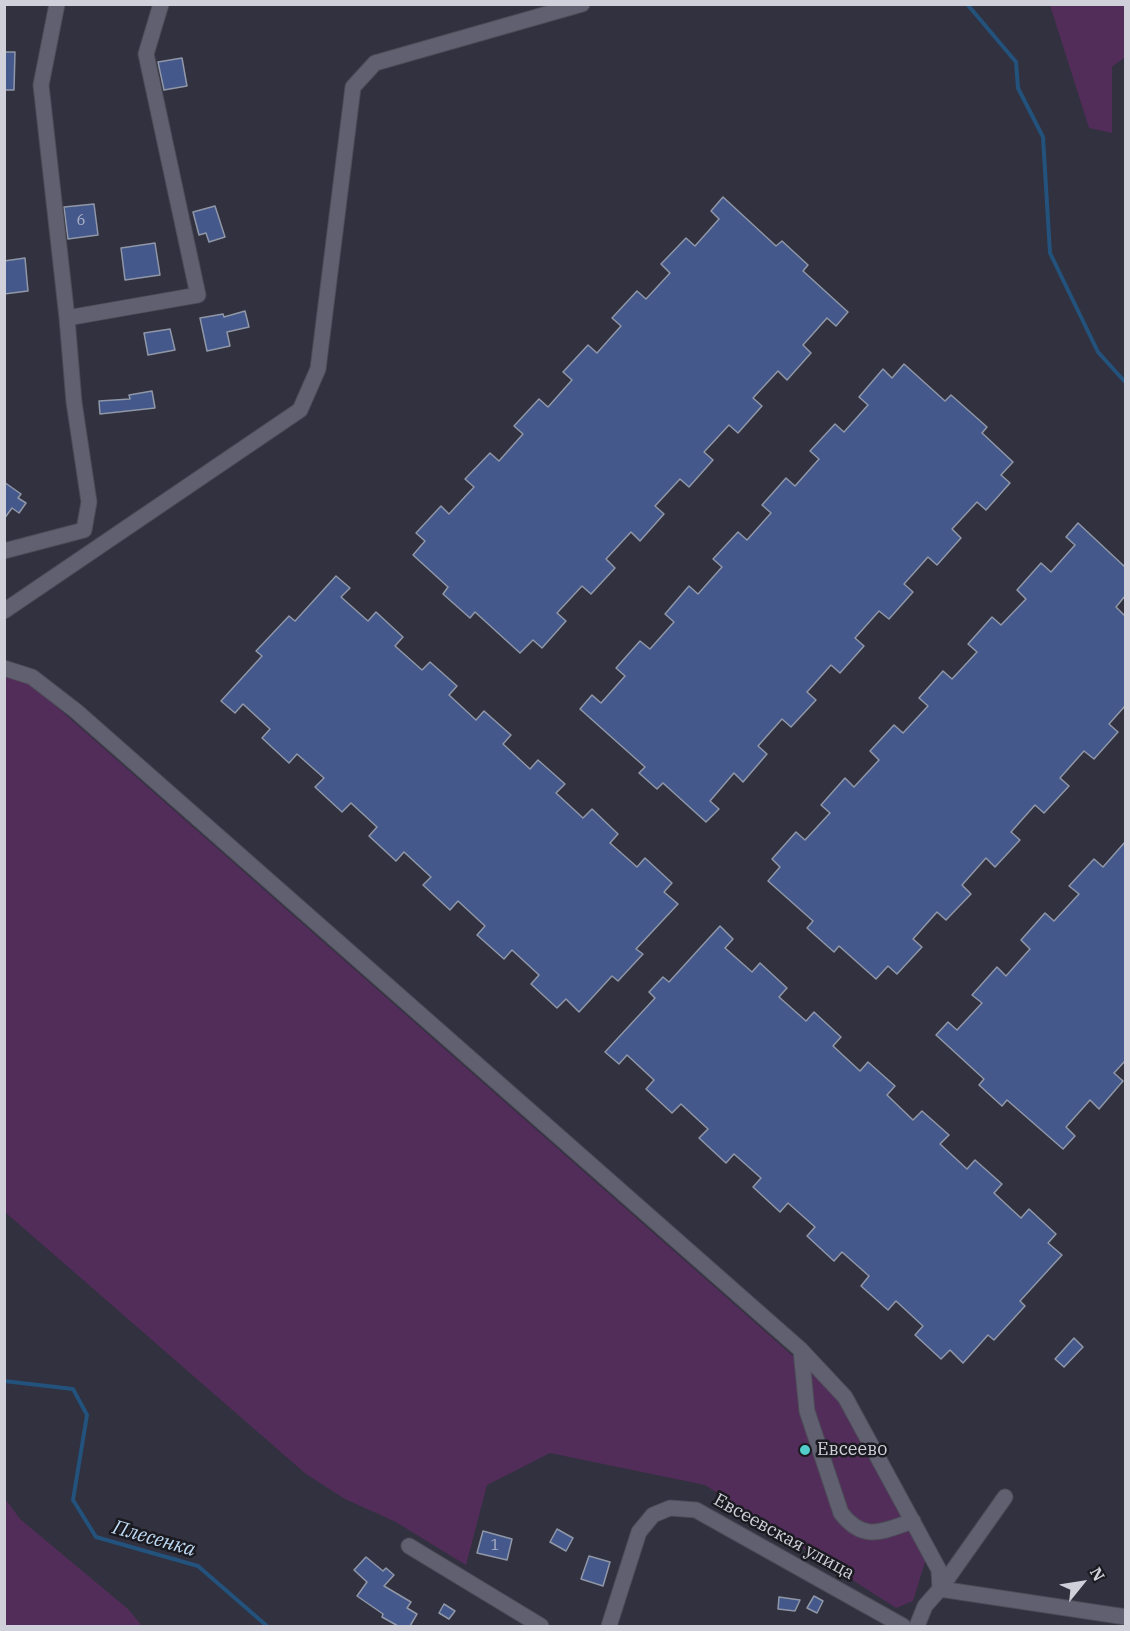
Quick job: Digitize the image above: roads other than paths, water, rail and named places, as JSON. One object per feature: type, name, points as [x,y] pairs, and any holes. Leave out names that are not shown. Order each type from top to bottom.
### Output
[{"type":"street","points":[[57,4],[41,85],[74,402],[89,502],[84,530],[91,550]]},
{"type":"street","points":[[67,318],[198,295],[146,54],[161,4]]},
{"type":"street","points":[[4,611],[300,410],[318,369],[353,87],[375,63],[582,4]]},
{"type":"street","points":[[4,551],[84,530]]},
{"type":"street","points":[[4,668],[32,676],[76,711],[801,1350],[845,1397],[939,1570],[940,1589]]},
{"type":"street","points":[[801,1350],[807,1411],[841,1513],[849,1523],[861,1531],[875,1534],[913,1521]]},
{"type":"street","points":[[917,1626],[925,1606],[940,1589],[1005,1497]]},
{"type":"street","name":"Евсеевская улица","points":[[609,1626],[639,1532],[653,1515],[670,1508],[696,1510],[903,1626]]},
{"type":"street","points":[[409,1546],[540,1626]]},
{"type":"street","points":[[940,1589],[1125,1617]]},
{"type":"waterway","points":[[967,4],[1016,62],[1018,88],[1043,137],[1050,253],[1098,352],[1126,383]]},
{"type":"waterway","name":"Плесенка","points":[[4,1381],[73,1389],[87,1415],[73,1500],[96,1537],[198,1566],[267,1626]]},
{"type":"place","name":"Евсеево","points":[[805,1450]]}]
